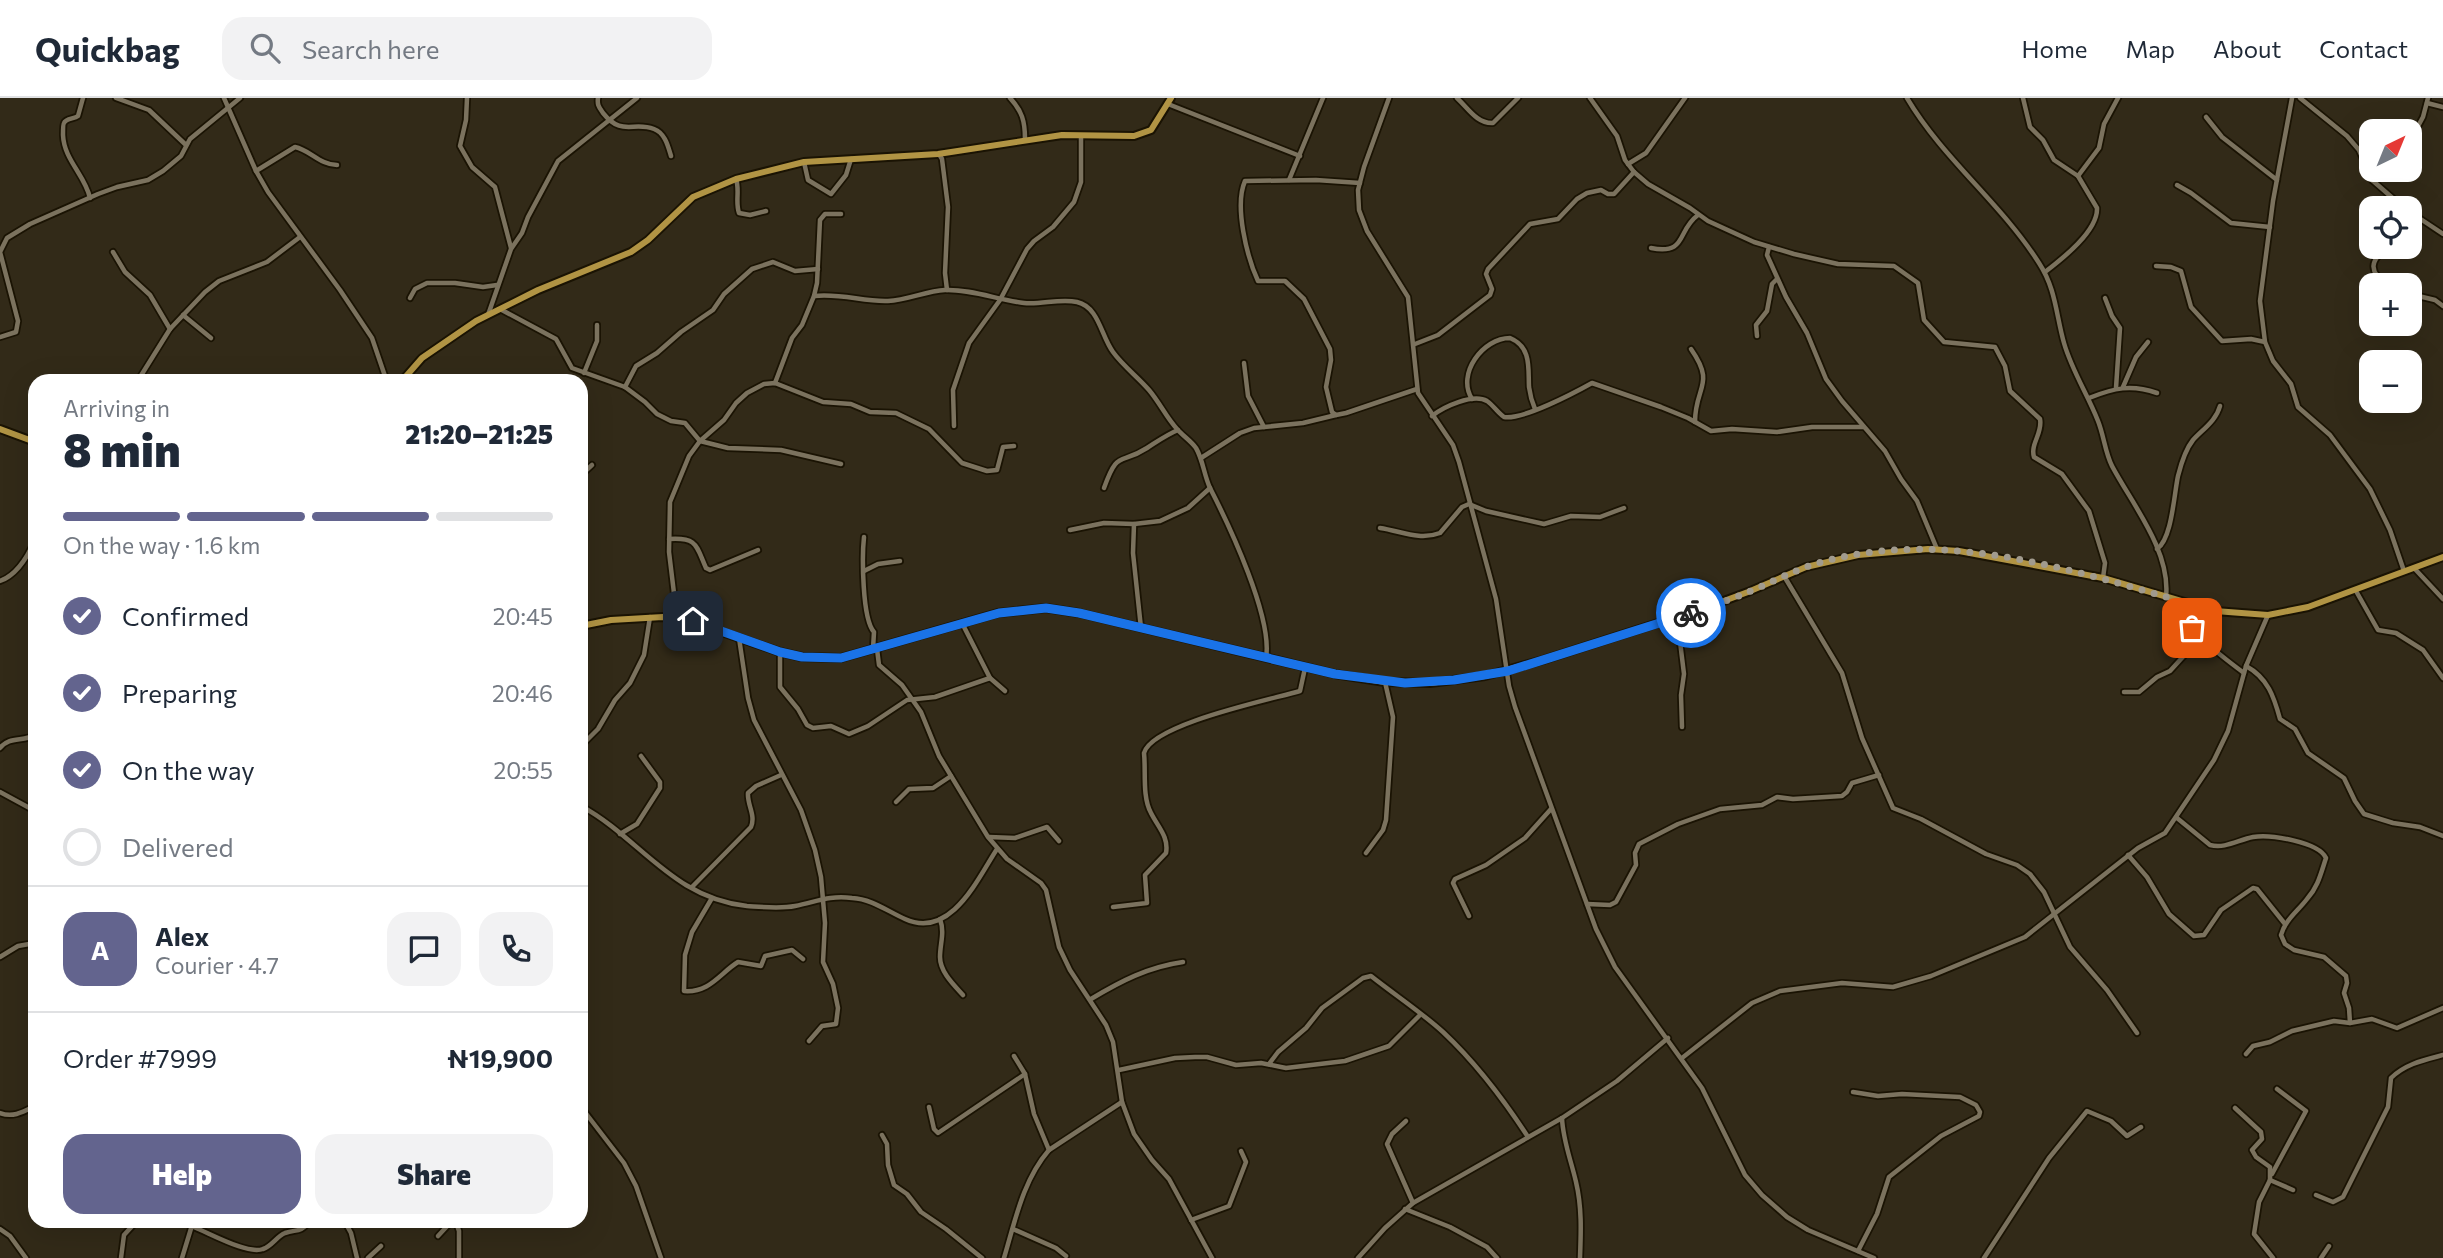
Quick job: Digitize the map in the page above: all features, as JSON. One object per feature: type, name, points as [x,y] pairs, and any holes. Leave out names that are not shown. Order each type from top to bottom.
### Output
[{"type":"main road","points":[[408,374],[422,358],[488,315],[538,290],[631,251],[649,240],[693,197],[736,179],[804,162],[938,153],[1025,139],[1081,135],[1134,136],[1143,134],[1156,124],[1169,101]]},
{"type":"main road","points":[[0,429],[28,439]]},
{"type":"main road","points":[[588,625],[650,616],[677,618],[693,621],[780,652],[810,658],[841,658],[999,613],[1046,608],[1079,613],[1305,668],[1385,682],[1430,683],[1508,671],[1748,592],[1806,566],[1848,556],[1896,550],[1937,550],[1995,556],[2104,578],[2215,611],[2268,615],[2308,607],[2356,591],[2443,556]]},
{"type":"street","points":[[83,98],[78,116],[67,119],[64,123],[64,141],[68,157],[90,198]]},
{"type":"street","points":[[116,98],[149,110],[186,145]]},
{"type":"street","points":[[224,98],[256,172],[372,338],[384,374]]},
{"type":"street","points":[[0,337],[16,332],[18,321],[0,252],[4,241],[30,224],[90,198],[117,187],[148,180],[174,163],[186,145],[240,98]]},
{"type":"street","points":[[467,98],[466,120],[460,146],[472,167],[495,187],[511,248]]},
{"type":"street","points":[[598,98],[599,107],[610,121],[620,126],[654,129],[662,134],[671,156]]},
{"type":"street","points":[[488,315],[511,248],[522,233],[558,161],[637,98]]},
{"type":"street","points":[[1010,98],[1020,108],[1024,117],[1025,139]]},
{"type":"street","points":[[1289,180],[1323,98]]},
{"type":"street","points":[[1389,98],[1373,136],[1360,183],[1358,201],[1362,220],[1408,297],[1415,344],[1417,389],[1453,445],[1496,599],[1515,706],[1587,904],[1615,967],[1702,1088],[1745,1175],[1762,1195],[1787,1217],[1808,1230],[1874,1258]]},
{"type":"street","points":[[1457,98],[1488,124],[1493,124],[1518,98]]},
{"type":"street","points":[[1590,98],[1616,136],[1634,173],[1708,221],[1769,247],[1838,264],[1894,266],[1916,281],[1924,320],[1944,342],[1995,346],[2005,366],[2010,391],[2040,419],[2041,427],[2032,450],[2034,457],[2062,474],[2091,514],[2105,563],[2104,578]]},
{"type":"street","points":[[1628,164],[1646,153],[1685,98]]},
{"type":"street","points":[[1907,98],[1940,146],[2019,233],[2045,272],[2056,298],[2065,347],[2103,433],[2107,456],[2145,521],[2157,549],[2167,588],[2166,597]]},
{"type":"street","points":[[2023,98],[2030,127],[2043,140],[2054,160],[2078,176],[2097,208],[2096,219],[2078,242],[2045,272]]},
{"type":"street","points":[[2078,176],[2099,148],[2104,124],[2118,98]]},
{"type":"street","points":[[2292,98],[2260,301],[2265,342],[2273,361],[2291,384],[2298,407],[2330,435],[2370,489],[2390,530],[2404,572]]},
{"type":"street","points":[[2300,98],[2330,121],[2355,145],[2359,153]]},
{"type":"street","points":[[2422,119],[2427,100],[2443,107]]},
{"type":"street","points":[[1169,101],[1300,156]]},
{"type":"street","points":[[2206,117],[2222,137],[2277,180]]},
{"type":"street","points":[[954,426],[953,390],[969,343],[1000,300],[1027,249],[1053,227],[1074,202],[1081,182],[1081,135]]},
{"type":"street","points":[[256,172],[295,147],[323,162],[337,165]]},
{"type":"street","points":[[938,153],[942,159],[948,207],[945,273],[947,290]]},
{"type":"street","points":[[804,162],[808,180],[831,194],[846,175],[851,159]]},
{"type":"street","points":[[1415,344],[1438,335],[1490,295],[1492,289],[1486,274],[1488,269],[1530,224],[1558,219],[1577,199],[1587,193],[1601,190],[1614,194],[1634,173]]},
{"type":"street","points":[[736,179],[739,189],[739,213],[750,215],[766,211]]},
{"type":"street","points":[[1336,415],[1330,409],[1326,387],[1331,360],[1330,349],[1304,299],[1285,281],[1258,281],[1247,252],[1242,200],[1244,182],[1289,180],[1360,183]]},
{"type":"street","points":[[2374,182],[2390,196]]},
{"type":"street","points":[[2176,185],[2231,223],[2270,227]]},
{"type":"street","points":[[775,383],[792,338],[802,325],[814,296],[821,216],[841,214]]},
{"type":"street","points":[[1651,248],[1664,251],[1673,248],[1693,218],[1699,215]]},
{"type":"street","points":[[2422,220],[2443,234]]},
{"type":"street","points":[[142,374],[170,330],[219,281],[267,262],[300,237]]},
{"type":"street","points":[[1754,242],[1767,255],[1777,279],[1807,332],[1826,379],[1885,451],[1913,494],[1937,550]]},
{"type":"street","points":[[1767,255],[1769,247]]},
{"type":"street","points":[[113,252],[125,272],[149,295],[170,330]]},
{"type":"street","points":[[625,387],[636,366],[713,310],[724,294],[752,269],[773,262],[795,271],[818,269]]},
{"type":"street","points":[[2156,266],[2181,271],[2191,307],[2222,341],[2251,339],[2265,342]]},
{"type":"street","points":[[1757,336],[1756,325],[1768,311],[1772,284],[1777,279]]},
{"type":"street","points":[[410,298],[415,289],[427,283],[483,287],[497,285]]},
{"type":"street","points":[[814,296],[834,294],[889,301],[927,291],[947,290],[1026,303],[1078,302],[1087,307],[1097,320],[1105,342],[1156,398],[1201,458],[1210,488],[1220,504],[1241,554],[1262,615],[1268,646],[1265,659]]},
{"type":"street","points":[[2422,297],[2435,300],[2443,306]]},
{"type":"street","points":[[2105,298],[2120,328],[2116,388]]},
{"type":"street","points":[[500,309],[556,340],[568,364],[586,374]]},
{"type":"street","points":[[184,315],[211,338]]},
{"type":"street","points":[[583,373],[597,341],[597,325]]},
{"type":"street","points":[[1472,399],[1466,384],[1473,363],[1491,343],[1510,338],[1520,345],[1530,365],[1530,393],[1535,409]]},
{"type":"street","points":[[2123,387],[2136,357],[2148,342]]},
{"type":"street","points":[[1690,349],[1701,364],[1704,378],[1696,402],[1695,422]]},
{"type":"street","points":[[1244,363],[1248,396],[1264,427]]},
{"type":"street","points":[[588,375],[625,387],[657,414],[671,421],[685,423],[701,441],[728,448],[781,450],[841,464]]},
{"type":"street","points":[[677,618],[669,539],[670,502],[689,456],[747,393],[764,384],[775,383],[823,402],[851,404],[870,412],[896,413],[909,418],[929,429],[962,463],[979,469],[995,471],[1003,447],[1014,446]]},
{"type":"street","points":[[1432,416],[1438,411],[1472,399],[1487,401],[1499,414],[1510,418],[1518,417],[1571,395],[1592,383],[1638,398],[1715,431],[1732,429],[1777,432],[1812,427],[1863,427]]},
{"type":"street","points":[[2089,398],[2123,387],[2138,387],[2157,393]]},
{"type":"street","points":[[1201,458],[1240,433],[1336,415],[1417,389]]},
{"type":"street","points":[[2157,549],[2162,546],[2166,535],[2178,477],[2188,446],[2215,418],[2220,406]]},
{"type":"street","points":[[1104,488],[1113,465],[1121,458],[1139,452],[1161,436],[1178,430]]},
{"type":"street","points":[[588,469],[592,465]]},
{"type":"street","points":[[1070,530],[1104,523],[1160,521],[1188,508],[1210,488]]},
{"type":"street","points":[[1380,528],[1416,538],[1436,535],[1462,507],[1469,504],[1496,514],[1544,524],[1571,516],[1600,517],[1625,508]]},
{"type":"street","points":[[1134,524],[1133,553],[1140,628]]},
{"type":"street","points":[[864,537],[862,557],[869,626],[874,632],[875,650],[882,669],[902,685],[921,712],[932,743],[988,837],[1018,869],[1041,883],[1046,890],[1059,947],[1114,1042],[1122,1102],[1135,1134],[1152,1160],[1169,1179],[1212,1258]]},
{"type":"street","points":[[669,539],[692,541],[708,570],[758,550]]},
{"type":"street","points":[[0,581],[13,573],[28,555]]},
{"type":"street","points":[[864,570],[878,564],[900,561]]},
{"type":"street","points":[[2414,568],[2443,599]]},
{"type":"street","points":[[1784,576],[1842,673],[1862,738],[1894,808],[1921,819],[1986,854],[2024,869],[2037,880],[2070,947],[2107,990],[2137,1033]]},
{"type":"street","points":[[2356,591],[2378,630],[2396,633],[2423,650],[2443,678]]},
{"type":"street","points":[[2176,600],[2181,613],[2201,637],[2244,673]]},
{"type":"street","points":[[1682,1058],[1752,1003],[1780,991],[1842,983],[1893,988],[2025,937],[2128,855],[2165,833],[2214,760],[2228,731],[2246,666],[2268,615]]},
{"type":"street","points":[[588,739],[598,729],[635,674],[648,639],[650,616]]},
{"type":"street","points":[[1677,617],[1684,674],[1681,695],[1682,727]]},
{"type":"street","points":[[961,623],[990,678],[1005,691]]},
{"type":"street","points":[[2124,692],[2139,692],[2170,671],[2201,637]]},
{"type":"street","points":[[739,638],[754,720],[800,810],[815,850],[821,877],[825,923],[823,962],[833,984],[838,1018],[836,1024],[822,1026],[809,1041]]},
{"type":"street","points":[[780,652],[780,687],[809,727],[831,726],[849,734],[858,732],[912,699],[935,697],[990,678]]},
{"type":"street","points":[[2246,666],[2266,683],[2276,700],[2280,719],[2295,729],[2308,753],[2344,778],[2354,801],[2364,814],[2393,823],[2420,827],[2443,836]]},
{"type":"street","points":[[1113,907],[1147,903],[1145,875],[1167,849],[1161,827],[1148,806],[1143,753],[1145,747],[1150,741],[1179,726],[1300,691],[1305,668]]},
{"type":"street","points":[[1366,853],[1383,830],[1386,820],[1393,717],[1385,682]]},
{"type":"street","points":[[0,748],[8,741],[28,738]]},
{"type":"street","points":[[620,834],[637,824],[660,788],[660,782],[641,756]]},
{"type":"street","points":[[692,887],[751,827],[754,821],[747,799],[748,793],[781,775]]},
{"type":"street","points":[[1587,904],[1610,905],[1616,902],[1636,865],[1635,853],[1639,844],[1678,824],[1720,809],[1764,804],[1776,797],[1793,799],[1842,796],[1852,783],[1879,775]]},
{"type":"street","points":[[896,802],[909,789],[933,788],[951,776]]},
{"type":"street","points":[[0,792],[28,807]]},
{"type":"street","points":[[1469,916],[1455,891],[1455,879],[1486,865],[1525,838],[1551,808]]},
{"type":"street","points":[[588,811],[620,834],[662,871],[712,898],[744,906],[762,907],[791,907],[835,896],[860,898],[914,922],[924,923],[940,919],[971,894],[997,849]]},
{"type":"street","points":[[2176,818],[2210,845],[2223,846],[2256,836],[2266,836],[2299,843],[2323,853],[2326,858],[2319,882],[2285,924],[2281,935],[2285,944],[2294,950],[2324,957],[2346,976],[2344,993],[2350,1023]]},
{"type":"street","points":[[988,837],[1015,838],[1047,827],[1059,841]]},
{"type":"street","points":[[2128,855],[2147,877],[2169,914],[2194,936],[2204,935],[2221,911],[2253,888],[2257,889],[2285,924]]},
{"type":"street","points":[[712,898],[697,921],[685,955],[684,991],[719,980],[738,962],[761,966],[765,956],[792,950],[803,959]]},
{"type":"street","points":[[940,919],[943,929],[941,964],[963,995]]},
{"type":"street","points":[[0,957],[18,946],[28,944]]},
{"type":"street","points":[[1091,999],[1126,978],[1150,968],[1183,962]]},
{"type":"street","points":[[1269,1064],[1278,1052],[1306,1028],[1322,1008],[1368,976],[1455,1044],[1528,1137]]},
{"type":"street","points":[[2246,1054],[2253,1046],[2270,1042],[2292,1031],[2334,1021],[2350,1023],[2372,1019],[2397,1028],[2443,1008]]},
{"type":"street","points":[[1119,1070],[1175,1058],[1208,1057],[1236,1065],[1269,1064],[1294,1068],[1353,1058],[1389,1046],[1419,1016]]},
{"type":"street","points":[[1358,1258],[1413,1203],[1562,1118],[1617,1081],[1668,1038]]},
{"type":"street","points":[[2316,1195],[2333,1202],[2343,1197],[2388,1107],[2392,1078],[2411,1064],[2443,1055]]},
{"type":"street","points":[[1014,1056],[1025,1074],[1034,1114],[1049,1150]]},
{"type":"street","points":[[929,1107],[934,1129],[938,1133],[1025,1074]]},
{"type":"street","points":[[2273,1258],[2254,1234],[2259,1202],[2306,1111],[2277,1089]]},
{"type":"street","points":[[1853,1092],[1878,1096],[1902,1094],[1961,1097],[1976,1105],[1980,1112],[1979,1116],[1941,1136],[1889,1177],[1877,1214],[1858,1251]]},
{"type":"street","points":[[1004,1258],[1031,1178],[1049,1150],[1122,1102]]},
{"type":"street","points":[[2235,1108],[2261,1132],[2262,1139],[2252,1150],[2256,1157],[2270,1167],[2271,1177]]},
{"type":"street","points":[[0,1113],[17,1115],[28,1110]]},
{"type":"street","points":[[1984,1258],[2049,1158],[2081,1116],[2091,1111],[2111,1121],[2127,1136],[2141,1127]]},
{"type":"street","points":[[588,1116],[624,1163],[636,1185],[661,1258]]},
{"type":"street","points":[[1562,1118],[1563,1139],[1576,1182],[1581,1214],[1580,1258]]},
{"type":"street","points":[[1406,1121],[1392,1134],[1387,1144],[1413,1203]]},
{"type":"street","points":[[882,1135],[887,1143],[891,1181],[921,1212],[982,1258]]},
{"type":"street","points":[[1191,1220],[1229,1206],[1243,1173],[1245,1162],[1241,1151]]},
{"type":"street","points":[[2271,1177],[2293,1190]]},
{"type":"street","points":[[1405,1209],[1450,1227],[1487,1247],[1497,1258]]},
{"type":"street","points":[[121,1258],[124,1235],[130,1228]]},
{"type":"street","points":[[183,1258],[191,1228]]},
{"type":"street","points":[[200,1228],[238,1246],[257,1250],[271,1245],[284,1234],[297,1232],[302,1228]]},
{"type":"street","points":[[348,1228],[357,1258]]},
{"type":"street","points":[[438,1236],[445,1228]]},
{"type":"street","points":[[458,1228],[459,1258]]},
{"type":"street","points":[[0,1229],[26,1258]]},
{"type":"street","points":[[1013,1229],[1037,1242],[1056,1248],[1066,1256]]},
{"type":"street","points":[[368,1258],[381,1246]]},
{"type":"street","points":[[2321,1258],[2329,1246]]},
{"type":"way so far","points":[[1691,613],[1748,592],[1806,566],[1828,560],[1896,550],[1928,549],[1995,556],[2104,578],[2176,600],[2181,613],[2192,628]]},
{"type":"route","points":[[693,621],[780,652],[819,659],[841,658],[873,650],[999,613],[1046,608],[1079,613],[1265,659],[1360,679],[1430,683],[1508,671],[1691,613]]}]
